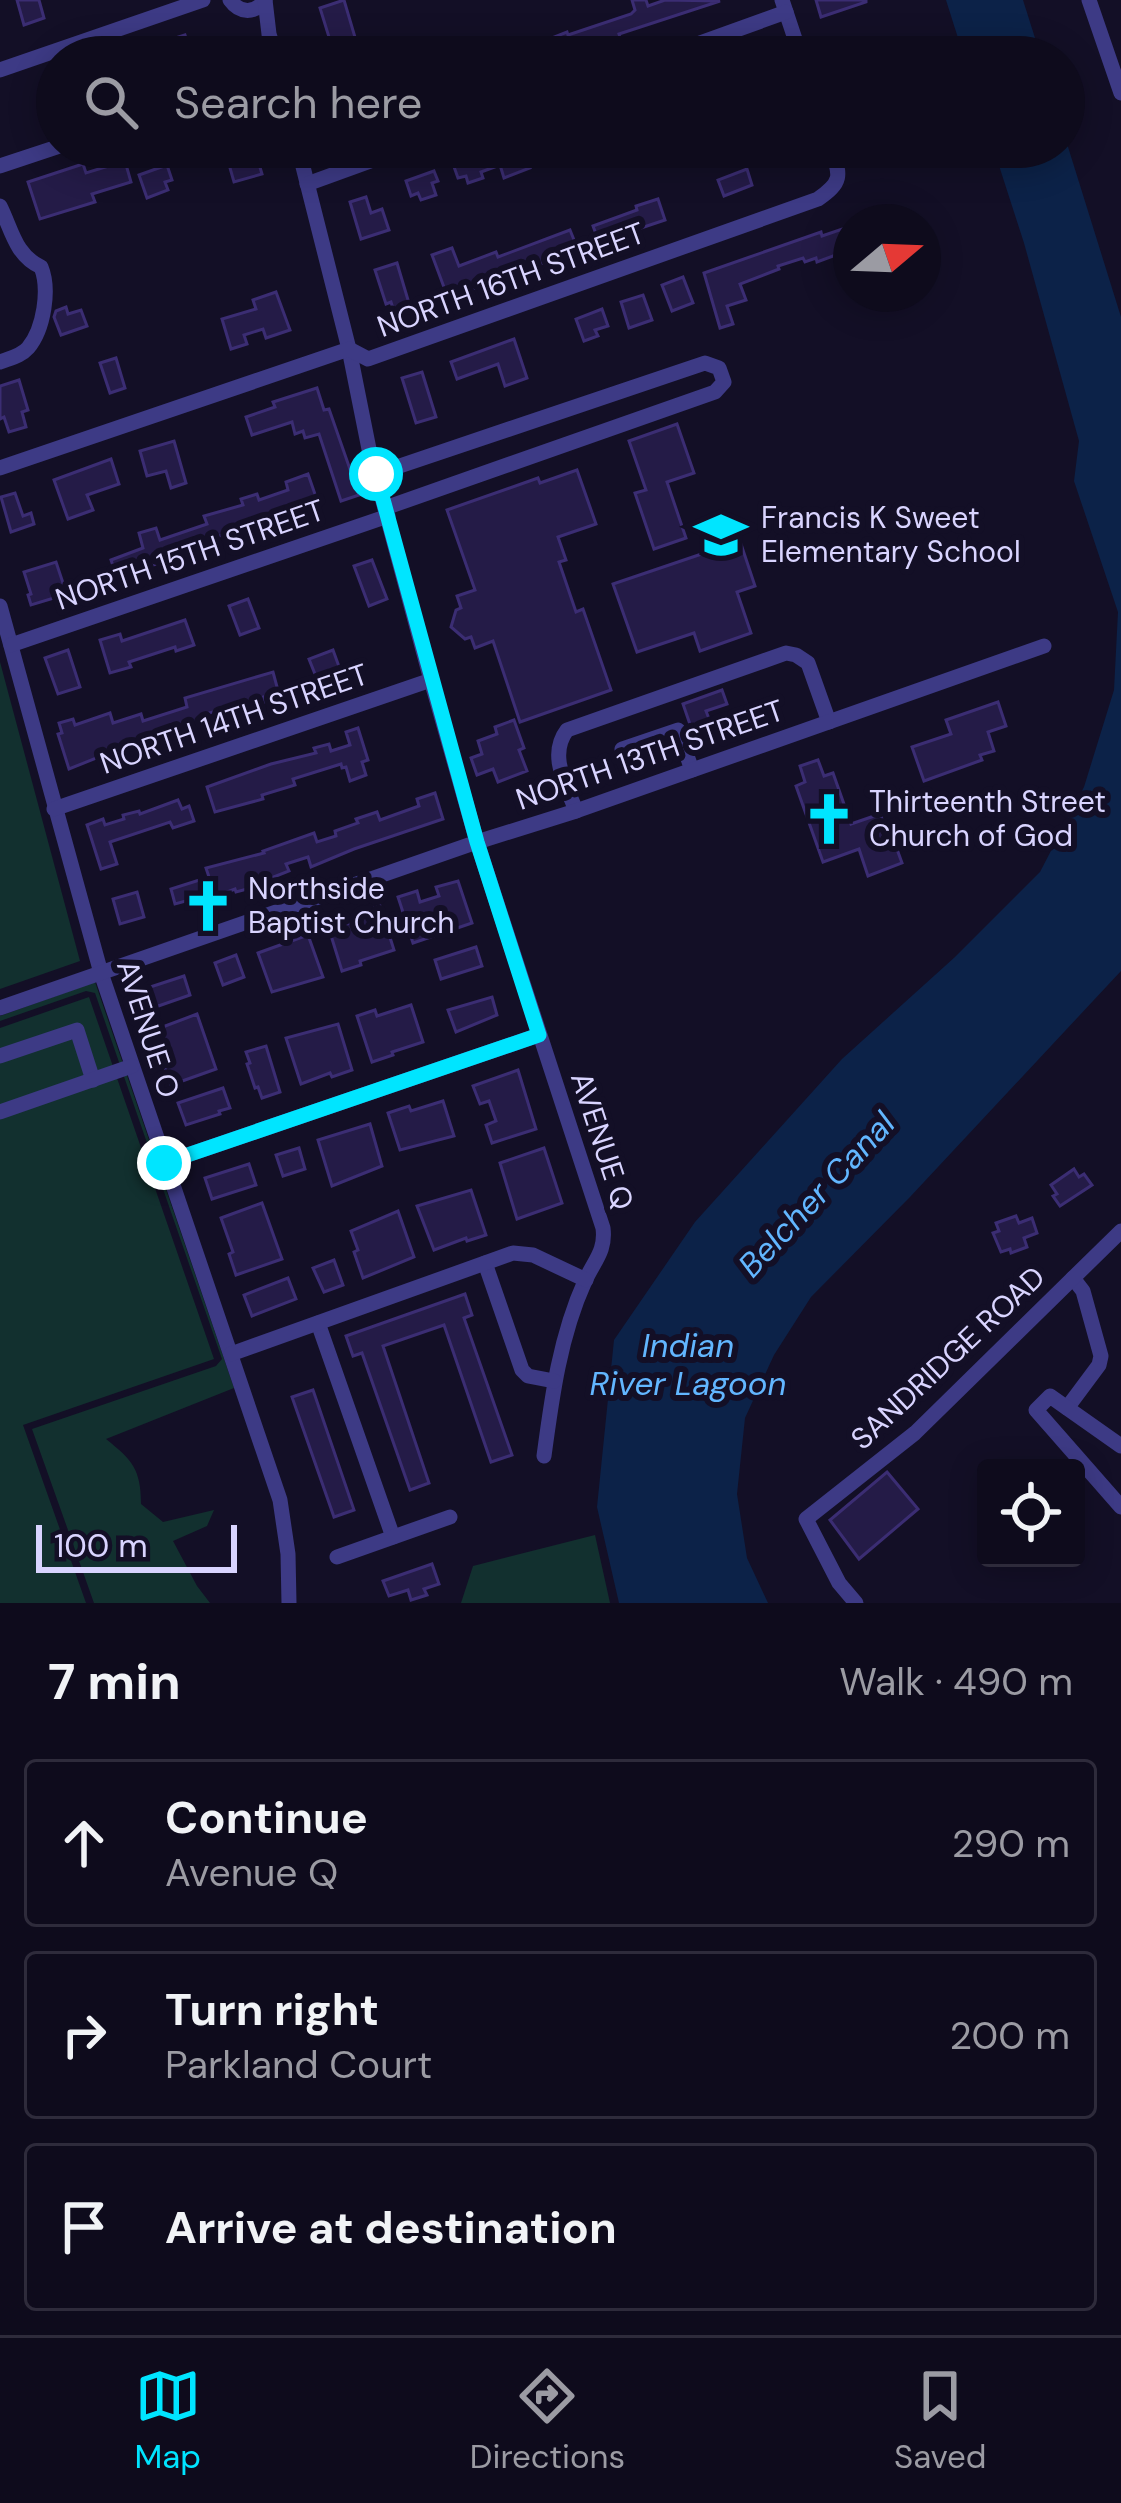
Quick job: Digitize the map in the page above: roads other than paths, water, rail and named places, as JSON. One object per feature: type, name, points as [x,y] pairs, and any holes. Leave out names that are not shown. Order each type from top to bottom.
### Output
[{"type":"street","points":[[98,36],[199,1],[257,8],[265,0]]},
{"type":"street","points":[[265,0],[269,34]]},
{"type":"street","points":[[1089,0],[1121,93]]},
{"type":"street","points":[[237,6],[269,34]]},
{"type":"street","points":[[712,36],[784,6],[795,36]]},
{"type":"street","points":[[0,70],[36,58]]},
{"type":"street","points":[[0,166],[36,154]]},
{"type":"street","name":"AVENUE Q","points":[[303,168],[431,680],[477,842],[603,1228],[602,1252],[586,1280],[563,1343],[544,1456]]},
{"type":"street","points":[[307,184],[351,168]]},
{"type":"street","name":"NORTH 16TH STREET","points":[[0,468],[349,349],[368,359],[818,199],[835,187],[838,168]]},
{"type":"street","points":[[0,206],[19,250],[40,267],[46,280],[42,316],[31,344],[0,362]]},
{"type":"street","name":"NORTH 15TH STREET","points":[[10,645],[715,392],[724,382],[719,368],[705,363],[376,474]]},
{"type":"street","name":"AVENUE O","points":[[0,606],[100,973],[280,1500],[289,1555],[289,1603]]},
{"type":"street","name":"NORTH 13TH STREET","points":[[0,1008],[1044,646]]},
{"type":"street","points":[[576,812],[556,756],[567,730],[786,653],[808,663],[829,722]]},
{"type":"street","name":"NORTH 14TH STREET","points":[[54,809],[431,680]]},
{"type":"street","points":[[622,749],[678,730],[692,770]]},
{"type":"street","points":[[0,1056],[76,1030],[93,1080]]},
{"type":"street","points":[[164,1163],[539,1035]]},
{"type":"street","points":[[0,1112],[132,1066]]},
{"type":"street","name":"SANDRIDGE ROAD","points":[[856,1603],[839,1583],[806,1519],[915,1433],[1121,1231]]},
{"type":"street","points":[[231,1354],[513,1253],[533,1255],[586,1280]]},
{"type":"street","points":[[485,1263],[522,1370],[528,1376],[554,1381]]},
{"type":"street","points":[[1067,1408],[1102,1356],[1083,1291],[1073,1278]]},
{"type":"street","points":[[318,1323],[393,1537]]},
{"type":"street","points":[[1121,1446],[1050,1396],[1036,1410],[1121,1507]]},
{"type":"street","points":[[338,1557],[450,1516]]},
{"type":"water","points":[[946,0],[1023,0],[1034,36],[957,36]]},
{"type":"water","name":"Indian River Lagoon","points":[[1000,168],[1075,168],[1121,317],[1121,971],[811,1297],[774,1355],[745,1418],[737,1494],[747,1558],[768,1603],[619,1603],[597,1507],[614,1340],[695,1222],[842,1059],[1040,872],[1084,787],[1114,690],[1118,612],[1074,481],[1079,441]]},
{"type":"place","name":"Francis K Sweet Elementary School","points":[[721,535]]},
{"type":"place","name":"Thirteenth Street Church of God","points":[[829,819]]},
{"type":"place","name":"Northside Baptist Church","points":[[208,906]]},
{"type":"water label","name":"Belcher Canal","points":[[816,1194]]}]
